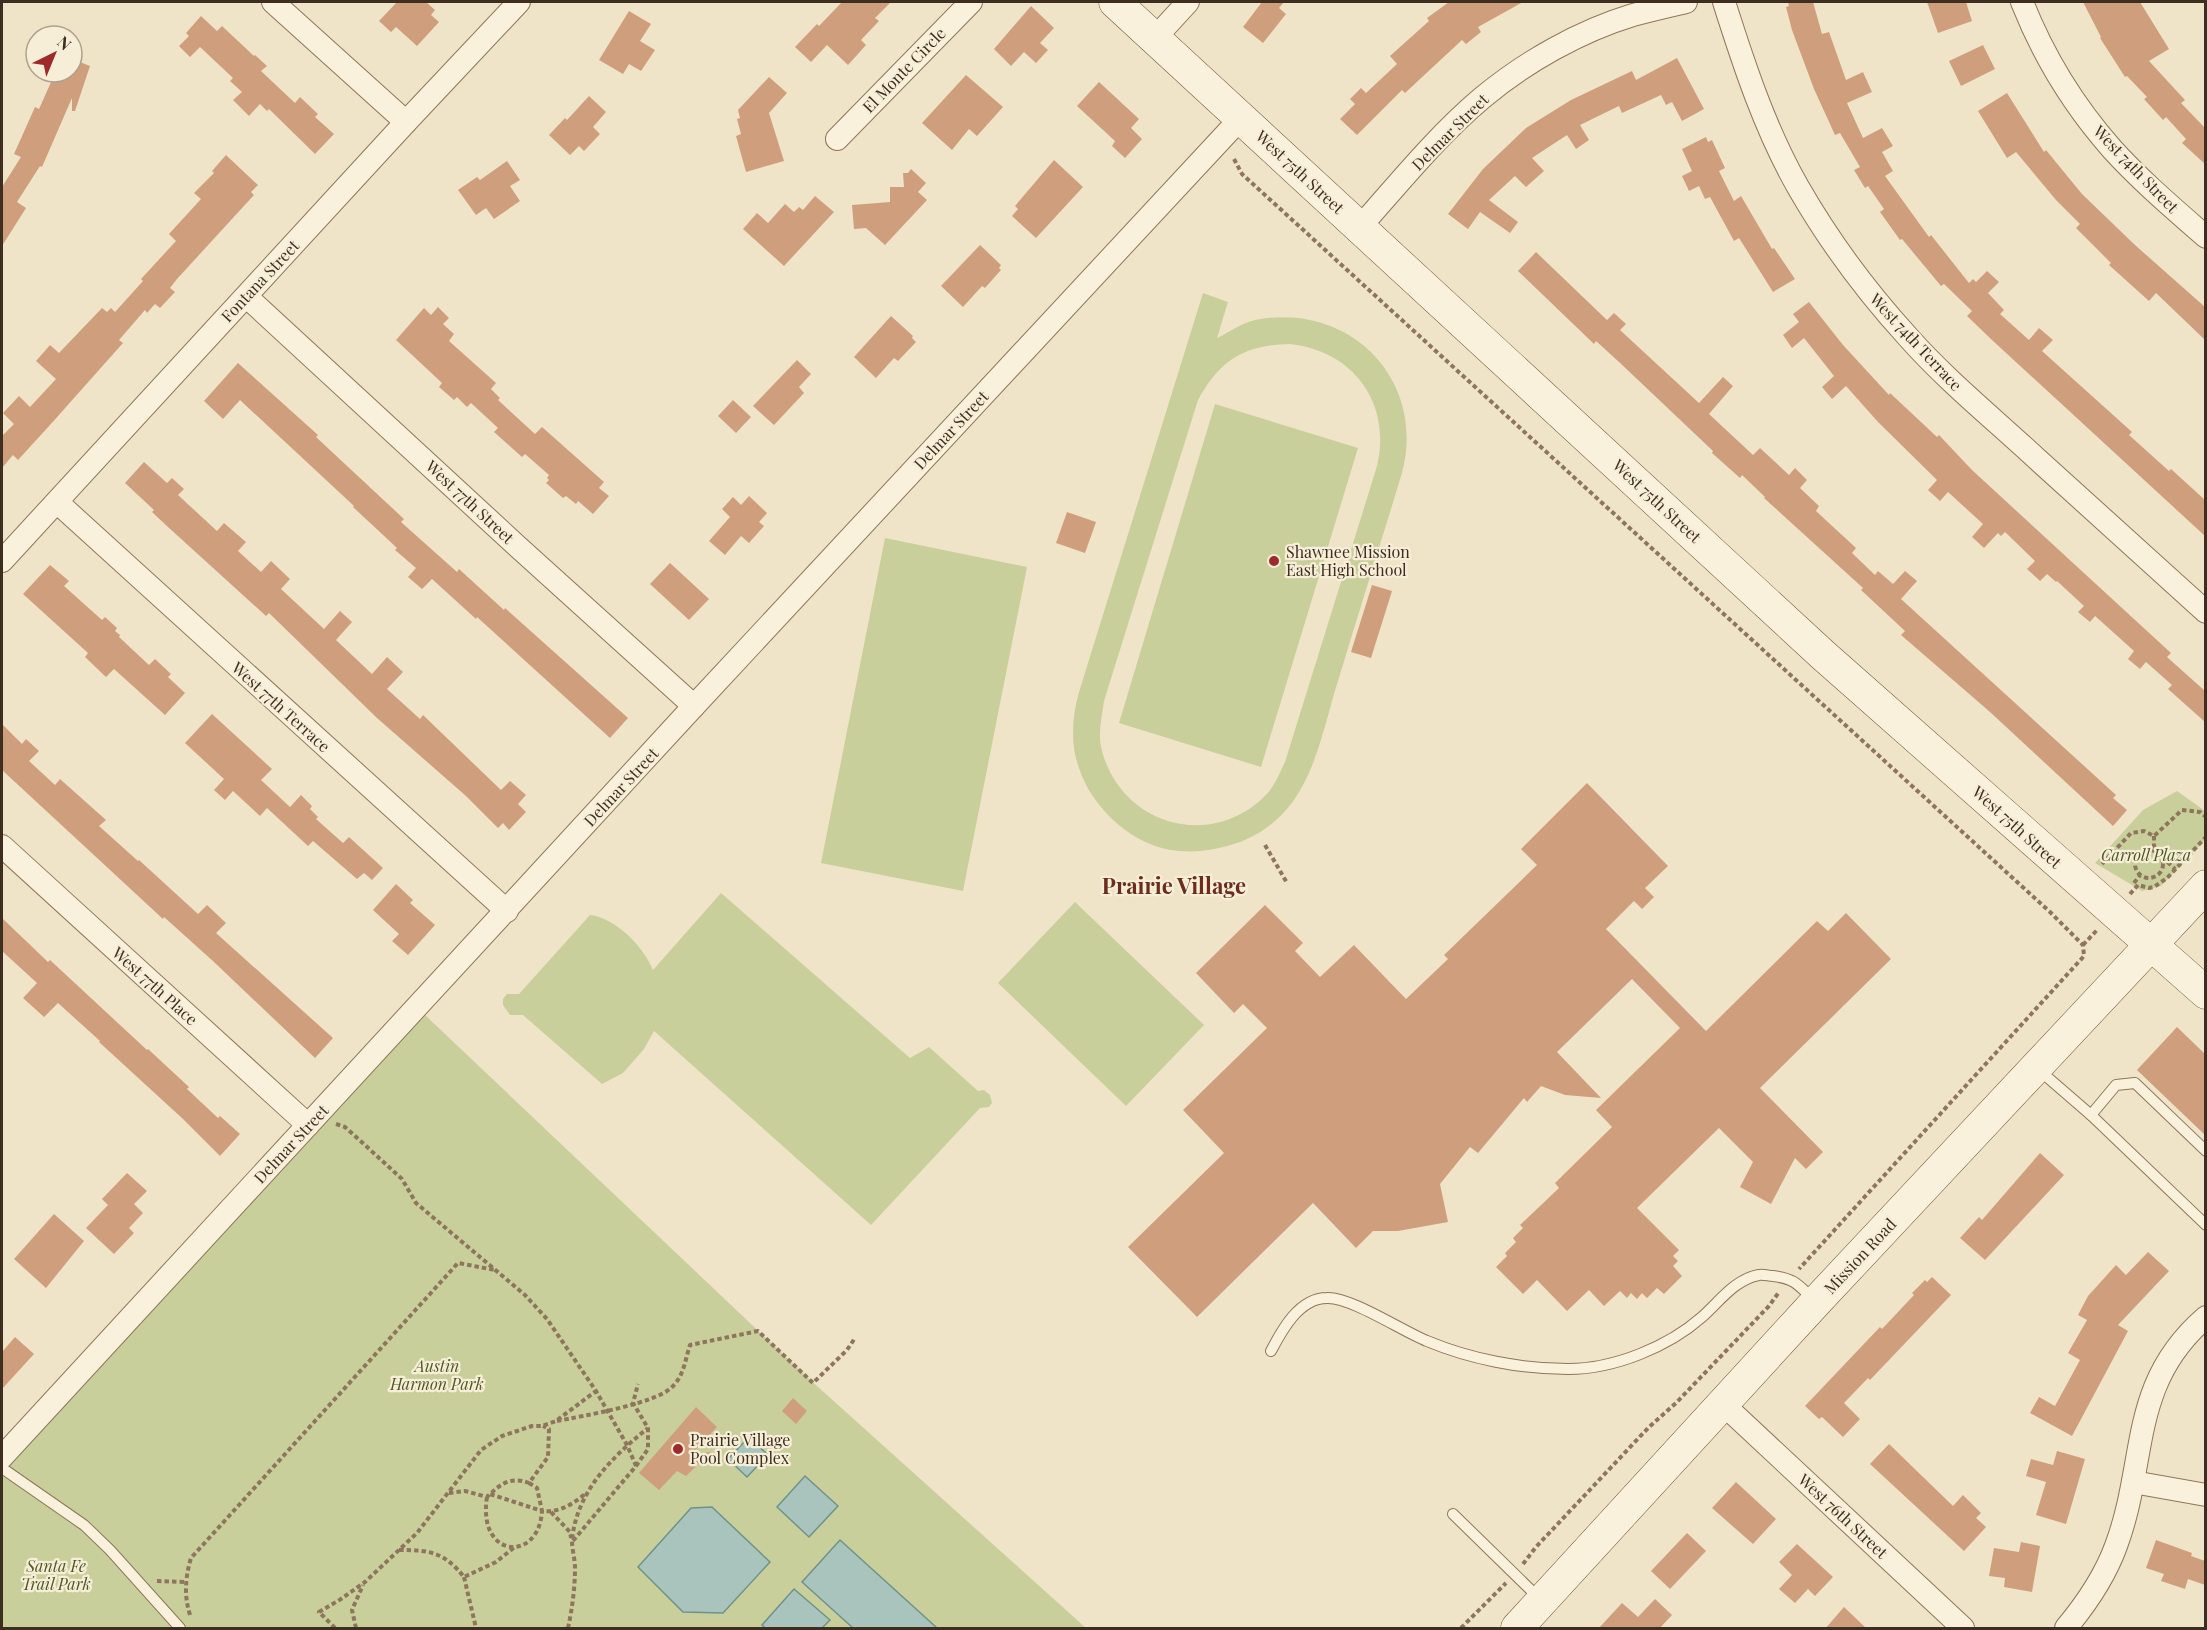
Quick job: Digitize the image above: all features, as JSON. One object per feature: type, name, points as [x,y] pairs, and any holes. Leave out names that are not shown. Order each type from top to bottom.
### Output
[{"type":"main road","name":"West 75th Street","points":[[1115,2],[1823,655],[2205,993]]},
{"type":"main road","name":"Mission Road","points":[[1517,1629],[1816,1302],[2205,886]]},
{"type":"street","points":[[273,2],[405,122]]},
{"type":"street","name":"Fontana Street","points":[[2,561],[247,297],[405,122],[519,2]]},
{"type":"street","name":"El Monte Circle","points":[[837,139],[971,2]]},
{"type":"street","points":[[1155,38],[1188,2]]},
{"type":"street","name":"Delmar Street","points":[[1360,227],[1452,126],[1483,97],[1535,60],[1591,32],[1632,16],[1686,2]]},
{"type":"street","name":"West 74th Terrace","points":[[1724,2],[1747,74],[1797,186],[1827,235],[1861,282],[1909,339],[1954,384],[2205,612]]},
{"type":"street","name":"West 74th Street","points":[[2022,2],[2053,68],[2078,107],[2113,149],[2205,237]]},
{"type":"street","name":"Delmar Street","points":[[2,1457],[694,706],[1241,118]]},
{"type":"street","name":"West 77th Street","points":[[247,297],[694,706]]},
{"type":"street","name":"West 77th Terrace","points":[[57,502],[507,911]]},
{"type":"street","name":"West 77th Place","points":[[2,846],[308,1125]]},
{"type":"street","points":[[2066,1629],[2093,1591],[2116,1547],[2133,1482],[2149,1401],[2158,1377],[2178,1344],[2205,1317]]},
{"type":"street","name":"West 76th Street","points":[[1723,1404],[1962,1629]]},
{"type":"street","points":[[2133,1482],[2205,1495]]},
{"type":"lane","points":[[2036,1067],[2091,1115],[2205,1224]]},
{"type":"lane","points":[[2091,1115],[2116,1085],[2135,1083],[2205,1151]]},
{"type":"lane","points":[[1271,1351],[1282,1330],[1298,1312],[1311,1301],[1328,1298],[1347,1302],[1425,1341],[1458,1353],[1527,1367],[1570,1369],[1602,1366],[1642,1353],[1669,1340],[1700,1319],[1740,1282],[1760,1275],[1790,1278],[1816,1302]]},
{"type":"lane","points":[[2,1468],[84,1525],[110,1550],[180,1629]]},
{"type":"lane","points":[[1453,1514],[1542,1601]]},
{"type":"path","points":[[1234,159],[1242,174],[2050,912],[2083,945],[2084,956],[1814,1253]]},
{"type":"path","points":[[2175,869],[2154,846],[2154,836],[2182,810],[2200,812],[2205,817]]},
{"type":"path","points":[[2102,864],[2131,832],[2144,831],[2154,836]]},
{"type":"path","points":[[2140,875],[2136,884],[2144,888],[2154,887],[2175,869],[2205,837]]},
{"type":"path","points":[[1265,845],[1287,883]]},
{"type":"path","points":[[2145,850],[2160,855],[2163,866],[2158,875],[2149,878],[2140,875],[2135,867],[2138,855],[2145,850]]},
{"type":"path","points":[[330,1120],[354,1135],[402,1179],[416,1203],[525,1295],[547,1319],[596,1390],[627,1445],[636,1466]]},
{"type":"path","points":[[191,1619],[185,1595],[187,1570],[191,1558],[458,1263],[495,1270]]},
{"type":"path","points":[[1536,1547],[1773,1300]]},
{"type":"path","points":[[335,1629],[319,1612],[365,1582],[417,1533],[481,1450],[502,1436],[532,1426],[542,1426],[608,1411],[660,1395],[672,1387],[683,1371],[690,1345],[758,1331],[813,1383],[847,1350],[855,1338]]},
{"type":"path","points":[[572,1542],[648,1449],[648,1428],[633,1403],[638,1384]]},
{"type":"path","points":[[556,1421],[596,1390]]},
{"type":"path","points":[[529,1483],[548,1457],[549,1429],[542,1426]]},
{"type":"path","points":[[448,1493],[465,1491],[489,1495],[551,1512],[573,1504],[616,1455],[648,1428]]},
{"type":"path","points":[[512,1479],[529,1483],[537,1488],[542,1511],[537,1535],[529,1542],[516,1546],[498,1543],[492,1536],[486,1516],[489,1495],[499,1485],[512,1479]]},
{"type":"path","points":[[572,1542],[585,1493]]},
{"type":"path","points":[[551,1512],[570,1532],[572,1542],[575,1572],[568,1629]]},
{"type":"path","points":[[464,1577],[496,1562],[516,1546]]},
{"type":"path","points":[[399,1550],[438,1553],[447,1559],[464,1577],[476,1629]]},
{"type":"path","points":[[356,1629],[352,1610],[365,1582]]},
{"type":"path","points":[[1461,1629],[1486,1603]]},
{"type":"green space","points":[[1203,293],[1228,302],[1217,338],[1250,321],[1289,317],[1321,323],[1349,335],[1373,354],[1391,378],[1403,407],[1407,439],[1402,473],[1314,761],[1300,791],[1284,813],[1268,827],[1250,838],[1209,850],[1184,851],[1163,848],[1147,843],[1131,834],[1117,824],[1094,798],[1079,768],[1074,750],[1073,730],[1079,692]],"holes":[[[1290,344],[1313,349],[1333,357],[1350,369],[1363,384],[1373,402],[1379,422],[1380,443],[1377,466],[1285,762],[1275,783],[1267,794],[1245,812],[1220,822],[1195,825],[1170,822],[1147,811],[1127,795],[1111,774],[1100,741],[1104,701],[1198,400],[1206,386],[1225,365],[1246,352],[1274,345]]]},
{"type":"green space","points":[[1215,404],[1358,448],[1261,767],[1119,723]]},
{"type":"green space","points":[[885,538],[1027,567],[963,891],[821,863]]},
{"type":"green space","name":"Carroll Plaza","points":[[2177,791],[2205,811],[2205,840],[2161,886],[2142,891],[2095,863],[2143,810]]},
{"type":"green space","points":[[721,893],[910,1058],[929,1047],[978,1091],[984,1090],[990,1095],[992,1103],[989,1107],[980,1108],[871,1225],[654,1031],[644,1049],[623,1073],[602,1084],[523,1015],[510,1015],[503,1005],[503,999],[507,994],[519,994],[590,915],[610,922],[628,935],[643,952],[653,970]]},
{"type":"green space","points":[[1075,902],[1204,1025],[1126,1106],[998,983]]},
{"type":"green space","name":"Austin Harmon Park","points":[[425,1015],[807,1377],[1086,1628],[2,1628],[2,1467]]},
{"type":"water","points":[[749,1437],[768,1455],[747,1477],[728,1459]]},
{"type":"water","points":[[805,1476],[838,1506],[809,1537],[777,1507]]},
{"type":"water","points":[[712,1507],[770,1562],[723,1613],[683,1612],[638,1567],[691,1508]]},
{"type":"water","points":[[840,1540],[937,1628],[853,1628],[802,1582]]},
{"type":"water","points":[[794,1589],[830,1620],[822,1628],[765,1628],[762,1625]]},
{"type":"building","points":[[397,2],[426,2],[435,10],[431,15],[439,22],[417,46],[396,27],[391,32],[379,21]]},
{"type":"building","points":[[842,2],[891,2],[875,18],[879,21],[861,40],[866,45],[848,65],[827,45],[811,62],[795,47]]},
{"type":"building","points":[[1262,2],[1284,2],[1279,8],[1286,14],[1263,43],[1243,27]]},
{"type":"building","points":[[1449,2],[1523,2],[1478,27],[1481,32],[1466,44],[1462,40],[1405,93],[1402,90],[1357,135],[1340,119],[1355,104],[1350,99],[1361,88],[1366,93],[1397,64],[1390,56],[1429,21],[1427,18]]},
{"type":"building","points":[[1788,2],[1813,2],[1822,34],[1829,32],[1846,80],[1863,72],[1872,92],[1847,103],[1863,138],[1882,128],[1893,146],[1882,152],[1893,171],[1885,176],[1929,237],[1931,235],[1969,283],[1973,279],[1976,282],[1987,271],[1999,282],[1988,293],[2004,310],[2000,314],[2029,340],[2039,328],[2053,340],[2042,351],[2132,432],[2129,435],[2205,500],[2205,536],[1967,316],[1972,311],[1944,284],[1941,286],[1902,239],[1900,240],[1880,212],[1884,209],[1868,186],[1865,188],[1854,170],[1860,167],[1840,133],[1835,135],[1814,89],[1792,30],[1786,7],[1789,6]]},
{"type":"building","points":[[1927,2],[1966,2],[1972,21],[1938,33]]},
{"type":"building","points":[[2083,2],[2140,2],[2169,49],[2149,61],[2185,100],[2181,103],[2205,128],[2205,164],[2182,143],[2186,139],[2166,117],[2163,120],[2144,99],[2147,97],[2127,76],[2125,77],[2100,38]]},
{"type":"building","points":[[1031,6],[1054,28],[1040,43],[1048,50],[1036,63],[1024,52],[1011,66],[994,49]]},
{"type":"building","points":[[629,11],[651,24],[640,41],[655,50],[641,71],[629,64],[623,74],[599,60]]},
{"type":"building","points":[[201,16],[217,31],[222,26],[267,66],[261,71],[295,103],[300,97],[318,114],[315,117],[334,134],[315,154],[269,109],[267,111],[260,104],[249,116],[233,100],[242,92],[230,81],[233,78],[200,47],[190,57],[179,46],[189,36],[186,33]]},
{"type":"building","points":[[1983,45],[1995,69],[1961,86],[1949,61]]},
{"type":"building","points":[[1677,58],[1704,109],[1682,121],[1672,102],[1666,105],[1661,95],[1622,113],[1619,106],[1580,125],[1589,140],[1576,149],[1567,135],[1532,158],[1544,171],[1526,187],[1515,176],[1489,200],[1518,222],[1510,233],[1480,212],[1468,229],[1448,214],[1483,169],[1526,128],[1571,100],[1632,71],[1636,80]]},
{"type":"building","points":[[84,64],[90,66],[84,84]]},
{"type":"building","points":[[966,75],[1003,107],[977,136],[969,129],[952,150],[922,123]]},
{"type":"building","points":[[769,77],[787,93],[769,113],[784,161],[746,172],[736,136],[741,134],[737,119],[740,118],[738,110]]},
{"type":"building","points":[[1099,82],[1139,119],[1131,128],[1142,139],[1125,158],[1112,146],[1115,141],[1077,106]]},
{"type":"building","points":[[50,84],[84,84],[75,111],[72,111],[72,98],[42,167],[40,166],[17,202],[26,208],[2,246],[2,187],[21,157],[14,154],[35,107],[39,109]]},
{"type":"building","points":[[2007,93],[2044,152],[2046,150],[2082,194],[2205,307],[2205,340],[2156,293],[2149,301],[2109,265],[2111,263],[2076,228],[2080,224],[2056,200],[2016,152],[2007,158],[1978,111]]},
{"type":"building","points":[[589,96],[606,112],[593,127],[600,134],[584,151],[579,146],[570,155],[549,135],[565,118],[567,120]]},
{"type":"building","points":[[1706,137],[1708,142],[1712,140],[1725,168],[1719,171],[1734,201],[1741,196],[1772,249],[1774,248],[1795,279],[1773,292],[1739,238],[1734,241],[1710,197],[1705,199],[1699,186],[1689,191],[1682,176],[1692,171],[1682,149]]},
{"type":"building","points":[[226,155],[258,185],[251,192],[254,195],[177,279],[170,288],[175,292],[160,308],[155,304],[147,313],[145,310],[119,340],[123,343],[50,425],[18,460],[13,455],[2,468],[2,436],[14,424],[3,413],[19,396],[30,407],[56,379],[36,361],[50,345],[59,353],[102,308],[107,312],[111,308],[115,312],[176,241],[169,234],[201,199],[194,193],[214,173],[212,171]]},
{"type":"building","points":[[1054,160],[1083,187],[1036,238],[1012,216],[1018,209],[1015,206]]},
{"type":"building","points":[[507,161],[520,180],[510,186],[520,201],[494,219],[486,208],[476,215],[458,190],[477,177],[480,180]]},
{"type":"building","points":[[911,169],[926,183],[918,192],[927,200],[885,245],[866,228],[854,229],[852,205],[890,202],[890,187],[904,187],[903,173],[908,173]]},
{"type":"building","points":[[815,196],[834,212],[784,266],[743,229],[757,213],[768,223],[785,204],[794,212],[799,207],[803,210]]},
{"type":"building","points":[[980,245],[1001,265],[999,268],[1001,270],[963,307],[941,286]]},
{"type":"building","points":[[1536,252],[1607,320],[1614,313],[1626,324],[1620,330],[1699,403],[1723,377],[1733,386],[1709,414],[1753,455],[1760,448],[1789,475],[1795,468],[1807,480],[1800,488],[1819,506],[1816,511],[1856,548],[1852,553],[1875,575],[1878,571],[1893,584],[1905,571],[1917,581],[1901,599],[2116,795],[2113,798],[2127,810],[2113,826],[1990,712],[1901,635],[1905,631],[1861,590],[1863,588],[1742,475],[1740,478],[1712,453],[1713,451],[1619,362],[1596,341],[1594,344],[1518,271]]},
{"type":"building","points":[[1809,302],[1843,345],[1889,395],[1890,393],[1937,437],[1939,435],[1972,470],[2171,653],[2167,657],[2205,691],[2205,722],[2168,689],[2172,685],[2146,662],[2140,669],[2128,659],[2134,651],[2095,616],[2090,622],[2078,612],[2084,606],[2057,581],[2047,574],[2040,581],[2027,569],[2035,561],[2005,532],[2001,536],[1998,533],[1984,548],[1972,537],[1983,524],[1948,492],[1940,501],[1928,490],[1937,480],[1878,422],[1846,386],[1832,399],[1822,387],[1834,376],[1804,338],[1792,348],[1783,335],[1799,322],[1793,314]]},
{"type":"building","points":[[438,307],[449,318],[443,324],[454,334],[449,341],[496,383],[491,389],[500,398],[498,400],[535,434],[542,427],[604,482],[599,488],[609,496],[593,514],[578,501],[576,504],[566,496],[563,498],[546,483],[549,475],[525,454],[522,457],[494,432],[498,428],[471,403],[467,407],[457,397],[454,400],[439,387],[442,383],[396,340],[424,308],[431,315]]},
{"type":"building","points":[[891,316],[913,336],[916,342],[898,361],[894,358],[876,378],[854,357]]},
{"type":"building","points":[[797,360],[811,374],[799,387],[804,393],[774,425],[753,406]]},
{"type":"building","points":[[238,363],[318,435],[316,437],[404,519],[401,522],[457,572],[459,569],[504,610],[505,608],[628,718],[610,738],[432,579],[422,589],[408,577],[416,568],[395,550],[397,548],[354,506],[240,400],[223,419],[204,401]]},
{"type":"building","points":[[733,400],[751,417],[736,433],[718,416]]},
{"type":"building","points":[[144,462],[167,483],[172,478],[184,489],[178,495],[217,531],[224,523],[246,542],[238,551],[261,572],[271,561],[290,579],[281,589],[324,629],[340,611],[352,622],[336,640],[372,674],[387,657],[403,672],[387,689],[420,719],[423,715],[501,790],[510,781],[526,795],[518,804],[526,812],[509,830],[503,823],[498,828],[466,796],[377,718],[269,613],[266,616],[152,512],[154,510],[125,483]]},
{"type":"building","points":[[749,496],[767,513],[759,522],[764,526],[749,543],[741,536],[725,555],[709,541],[730,517],[722,509],[733,497],[741,505]]},
{"type":"building","points":[[1067,512],[1096,522],[1085,553],[1056,543]]},
{"type":"building","points":[[670,563],[709,599],[689,620],[650,584]]},
{"type":"building","points":[[50,565],[69,581],[64,586],[102,620],[105,617],[117,628],[115,631],[120,635],[119,637],[149,665],[155,659],[171,674],[168,677],[185,693],[165,715],[114,669],[106,677],[85,657],[88,653],[23,594]]},
{"type":"building","points":[[1372,585],[1392,591],[1371,658],[1351,652]]},
{"type":"building","points":[[212,714],[272,769],[261,780],[290,807],[301,795],[312,806],[310,809],[318,817],[316,819],[343,843],[349,837],[383,868],[372,880],[364,873],[357,879],[313,841],[308,846],[267,808],[260,816],[233,791],[225,800],[214,790],[224,779],[185,743]]},
{"type":"building","points":[[2,724],[22,744],[26,739],[39,751],[29,761],[55,785],[60,779],[106,820],[99,826],[138,861],[198,914],[207,905],[226,923],[216,933],[333,1038],[315,1058],[214,962],[164,917],[163,919],[2,770]]},
{"type":"building","points":[[1587,783],[1668,866],[1645,888],[1654,897],[1642,909],[1634,901],[1606,929],[1706,1031],[1817,921],[1828,931],[1846,913],[1891,959],[1760,1088],[1823,1152],[1806,1169],[1795,1158],[1771,1204],[1740,1187],[1753,1162],[1719,1128],[1637,1208],[1679,1250],[1673,1256],[1678,1261],[1673,1266],[1682,1276],[1664,1294],[1657,1288],[1647,1298],[1642,1293],[1637,1299],[1631,1293],[1627,1298],[1620,1291],[1604,1306],[1589,1290],[1567,1311],[1537,1280],[1523,1294],[1496,1267],[1516,1242],[1513,1238],[1523,1228],[1520,1225],[1559,1188],[1555,1183],[1612,1127],[1596,1110],[1680,1028],[1632,979],[1557,1052],[1601,1098],[1565,1095],[1541,1086],[1527,1102],[1524,1098],[1478,1153],[1470,1147],[1440,1184],[1448,1222],[1398,1231],[1373,1231],[1356,1248],[1313,1203],[1197,1317],[1128,1247],[1224,1153],[1183,1110],[1267,1028],[1243,1004],[1234,1013],[1196,973],[1265,905],[1303,943],[1295,951],[1320,977],[1354,945],[1406,999],[1448,959],[1444,955],[1537,865],[1521,849]]},
{"type":"building","points":[[396,884],[413,900],[410,903],[435,925],[408,955],[392,941],[399,934],[373,910]]},
{"type":"building","points":[[2,918],[48,962],[50,960],[148,1049],[218,1118],[220,1116],[240,1134],[220,1156],[58,1003],[44,1017],[23,998],[37,983],[2,951]]},
{"type":"building","points":[[2177,1027],[2205,1054],[2205,1135],[2137,1070]]},
{"type":"building","points":[[2040,1153],[2064,1175],[1985,1260],[1960,1238],[1979,1217],[1982,1220]]},
{"type":"building","points":[[127,1173],[147,1191],[134,1204],[143,1213],[129,1228],[134,1233],[114,1254],[86,1228],[108,1205],[102,1199]]},
{"type":"building","points":[[54,1214],[84,1241],[46,1288],[14,1259]]},
{"type":"building","points":[[2148,1252],[2169,1271],[2118,1325],[2128,1331],[2072,1436],[2030,1413],[2039,1397],[2055,1406],[2080,1360],[2068,1353],[2087,1320],[2078,1315],[2088,1296],[2116,1265],[2126,1275]]},
{"type":"building","points":[[1932,1277],[1951,1295],[1870,1380],[1868,1378],[1844,1403],[1860,1419],[1843,1437],[1822,1417],[1819,1419],[1805,1406],[1880,1327],[1882,1329],[1914,1295],[1912,1293],[1925,1280],[1927,1282]]},
{"type":"building","points":[[15,1337],[34,1354],[2,1389],[2,1352]]},
{"type":"building","points":[[793,1398],[807,1411],[796,1424],[782,1411]]},
{"type":"building","name":"Prairie Village Pool Complex","points":[[696,1407],[717,1427],[691,1455],[711,1452],[686,1476],[677,1471],[659,1490],[639,1473]]},
{"type":"building","points":[[1889,1444],[1953,1506],[1963,1495],[1981,1513],[1976,1518],[1986,1527],[1964,1551],[1870,1464]]},
{"type":"building","points":[[2057,1451],[2085,1459],[2066,1524],[2036,1515],[2046,1482],[2026,1476],[2031,1459],[2053,1465]]},
{"type":"building","points":[[1736,1482],[1776,1519],[1753,1544],[1712,1508]]},
{"type":"building","points":[[1687,1533],[1706,1551],[1670,1589],[1651,1571]]},
{"type":"building","points":[[2156,1540],[2192,1553],[2191,1556],[2205,1561],[2205,1585],[2188,1579],[2185,1589],[2161,1581],[2164,1574],[2146,1568]]},
{"type":"building","points":[[2021,1542],[2040,1546],[2032,1592],[2004,1587],[2005,1578],[1989,1576],[1994,1548],[2019,1552]]},
{"type":"building","points":[[1797,1544],[1833,1577],[1815,1596],[1808,1589],[1795,1603],[1779,1589],[1792,1575],[1779,1562]]},
{"type":"building","points":[[1655,1599],[1672,1615],[1659,1629],[1598,1629],[1622,1603],[1638,1617]]},
{"type":"building","points":[[1844,1607],[1867,1629],[1825,1629]]},
{"type":"place","name":"Shawnee Mission East High School","points":[[1274,561]]},
{"type":"place","name":"Prairie Village Pool Complex","points":[[678,1449]]},
{"type":"district","name":"Prairie Village","points":[[1174,886]]},
{"type":"park label","name":"Santa Fe Trail Park","points":[[56,1575]]}]
